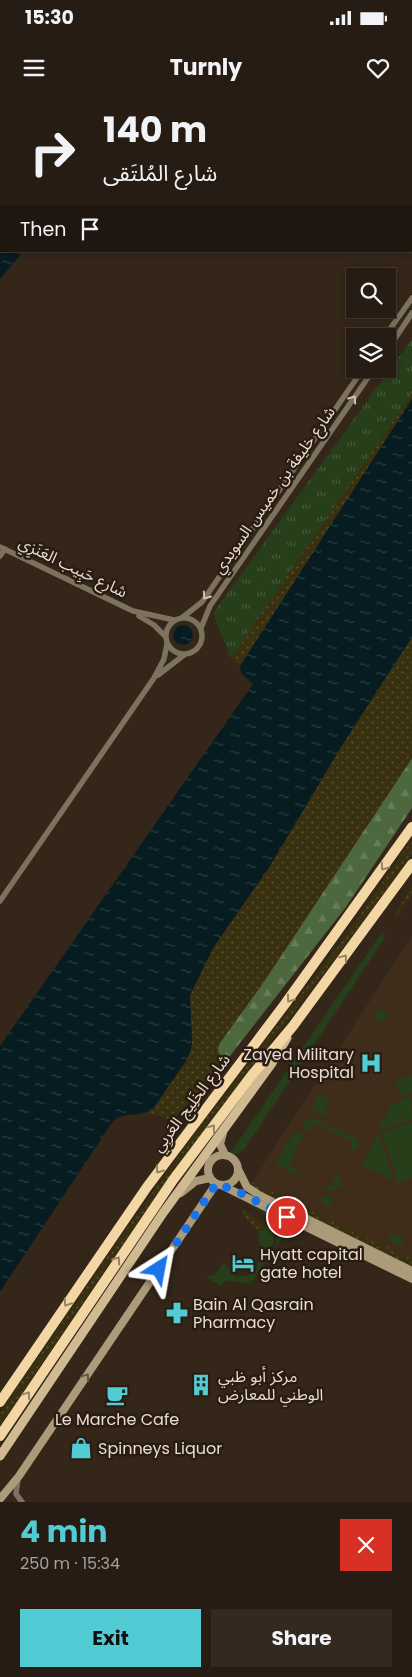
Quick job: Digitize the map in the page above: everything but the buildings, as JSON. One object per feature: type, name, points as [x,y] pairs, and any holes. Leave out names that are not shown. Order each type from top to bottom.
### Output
[{"type":"highway","name":"شارع الخَلِيج العَربِي","points":[[0,1402],[147,1187],[286,1004],[412,826]]},
{"type":"highway","name":"شارع الخَلِيج العَربِي","points":[[0,1436],[172,1180],[252,1074],[293,1026],[412,864]]},
{"type":"main road","points":[[2,1454],[163,1213],[272,1063],[293,1026]]},
{"type":"street","points":[[391,328],[412,298]]},
{"type":"street","points":[[396,337],[412,313]]},
{"type":"street","name":"شارع خليفة بن خميس السويدي","points":[[183,617],[202,602],[357,378]]},
{"type":"street","name":"شارع خليفة بن خميس السويدي","points":[[200,628],[210,606],[368,378]]},
{"type":"street","points":[[0,556],[2,548]]},
{"type":"street","name":"شارع حَبِيب العَنَزِي","points":[[2,548],[133,611],[154,625],[165,636]]},
{"type":"street","name":"شارع حَبِيب العَنَزِي","points":[[133,611],[174,620]]},
{"type":"street","points":[[0,901],[154,678],[164,659],[167,644],[165,636],[167,627],[174,620],[183,617],[195,622],[200,628],[202,637],[200,645],[194,651],[164,668],[154,678]]},
{"type":"street","points":[[167,644],[173,651],[186,654]]},
{"type":"street","points":[[232,1118],[220,1141],[225,1155],[236,1162],[245,1184],[259,1195]]},
{"type":"street","points":[[225,1155],[212,1160],[208,1169],[217,1183],[412,1279]]},
{"type":"street","points":[[163,1213],[190,1184],[233,1182],[239,1171]]},
{"type":"street","points":[[0,1499],[19,1476],[217,1183]]},
{"type":"street","points":[[240,1193],[239,1190],[242,1188],[259,1195],[412,1271]]},
{"type":"street","points":[[19,1476],[16,1488],[22,1502]]},
{"type":"shaded area","name":"Zayed Military Hospital","points":[[412,936],[412,1260],[252,1182]]},
{"type":"green space","points":[[412,339],[412,393],[231,658],[213,613],[384,378],[396,378],[396,361]]},
{"type":"green space","points":[[412,758],[412,808],[346,907],[226,1061],[217,1052],[219,1044],[263,983]]},
{"type":"green space","points":[[382,932],[385,938],[244,1150],[233,1156],[231,1152]]},
{"type":"green space","points":[[379,1009],[383,1009],[387,1015],[383,1021],[379,1021],[375,1017],[375,1013]]},
{"type":"green space","points":[[412,1075],[412,1093],[401,1096],[396,1080]]},
{"type":"green space","points":[[320,1093],[327,1096],[328,1103],[324,1111],[327,1113],[325,1117],[311,1108]]},
{"type":"green space","points":[[411,1097],[412,1119],[377,1131],[392,1104]]},
{"type":"green space","points":[[311,1117],[356,1138],[359,1141],[357,1149],[349,1151],[353,1142],[314,1122],[309,1132],[305,1130],[304,1122]]},
{"type":"green space","points":[[412,1122],[412,1178],[398,1183],[381,1133]]},
{"type":"green space","points":[[295,1131],[304,1135],[289,1166],[306,1175],[289,1172],[275,1163]]},
{"type":"green space","points":[[378,1133],[394,1181],[362,1165]]},
{"type":"green space","points":[[336,1175],[341,1178],[341,1186],[334,1191],[328,1190],[324,1183],[331,1186]]},
{"type":"green space","points":[[327,1195],[333,1201],[327,1207],[321,1201]]},
{"type":"green space","points":[[248,1200],[284,1219],[285,1234],[276,1247],[277,1232],[272,1224],[274,1221],[246,1202]]},
{"type":"green space","points":[[268,1228],[274,1239],[271,1247],[266,1249],[260,1245],[258,1231]]},
{"type":"green space","points":[[390,1233],[404,1240],[401,1246],[388,1239]]},
{"type":"green space","points":[[258,1249],[265,1253],[273,1250],[251,1283],[227,1281],[220,1286],[205,1276],[215,1275],[224,1263],[234,1276],[248,1276],[252,1274],[258,1264]]},
{"type":"sand","points":[[412,382],[412,399],[240,666],[227,654]]},
{"type":"sand","points":[[412,637],[412,758],[263,983],[219,1044],[218,1052],[226,1061],[171,1122],[162,1116],[146,1113],[157,1104],[190,1052],[192,1031],[190,996],[213,948],[270,866],[341,747]]},
{"type":"sand","points":[[412,839],[412,854],[150,1206],[99,1278],[0,1426],[0,1413],[115,1245],[197,1130],[344,938]]},
{"type":"sand","points":[[412,885],[412,893],[398,916],[394,917]]},
{"type":"sand","points":[[252,1182],[412,1259],[412,1271],[249,1186]]},
{"type":"sand","points":[[242,1208],[268,1228],[258,1231],[243,1215]]},
{"type":"water","points":[[0,252],[23,252],[0,279]]},
{"type":"water","points":[[412,399],[412,637],[341,747],[270,866],[213,948],[190,995],[192,1044],[186,1061],[152,1110],[122,1116],[113,1121],[0,1292],[0,1046],[253,684],[241,673],[240,666]]},
{"type":"water","points":[[183,625],[190,628],[193,635],[190,642],[183,645],[176,642],[173,635],[176,628]]},
{"type":"place","name":"Zayed Military Hospital","points":[[371,1063]]},
{"type":"place","name":"Hyatt capital gate hotel","points":[[243,1263]]},
{"type":"place","name":"Bain Al Qasrain Pharmacy","points":[[177,1313]]},
{"type":"place","name":"مركز أبو ظبي الوطني للمعارض","points":[[201,1385]]},
{"type":"place","name":"Le Marche Cafe","points":[[117,1395]]},
{"type":"place","name":"Spinneys Liquor","points":[[81,1448]]},
{"type":"route","points":[[159,1269],[216,1184],[235,1190],[287,1217]]}]
